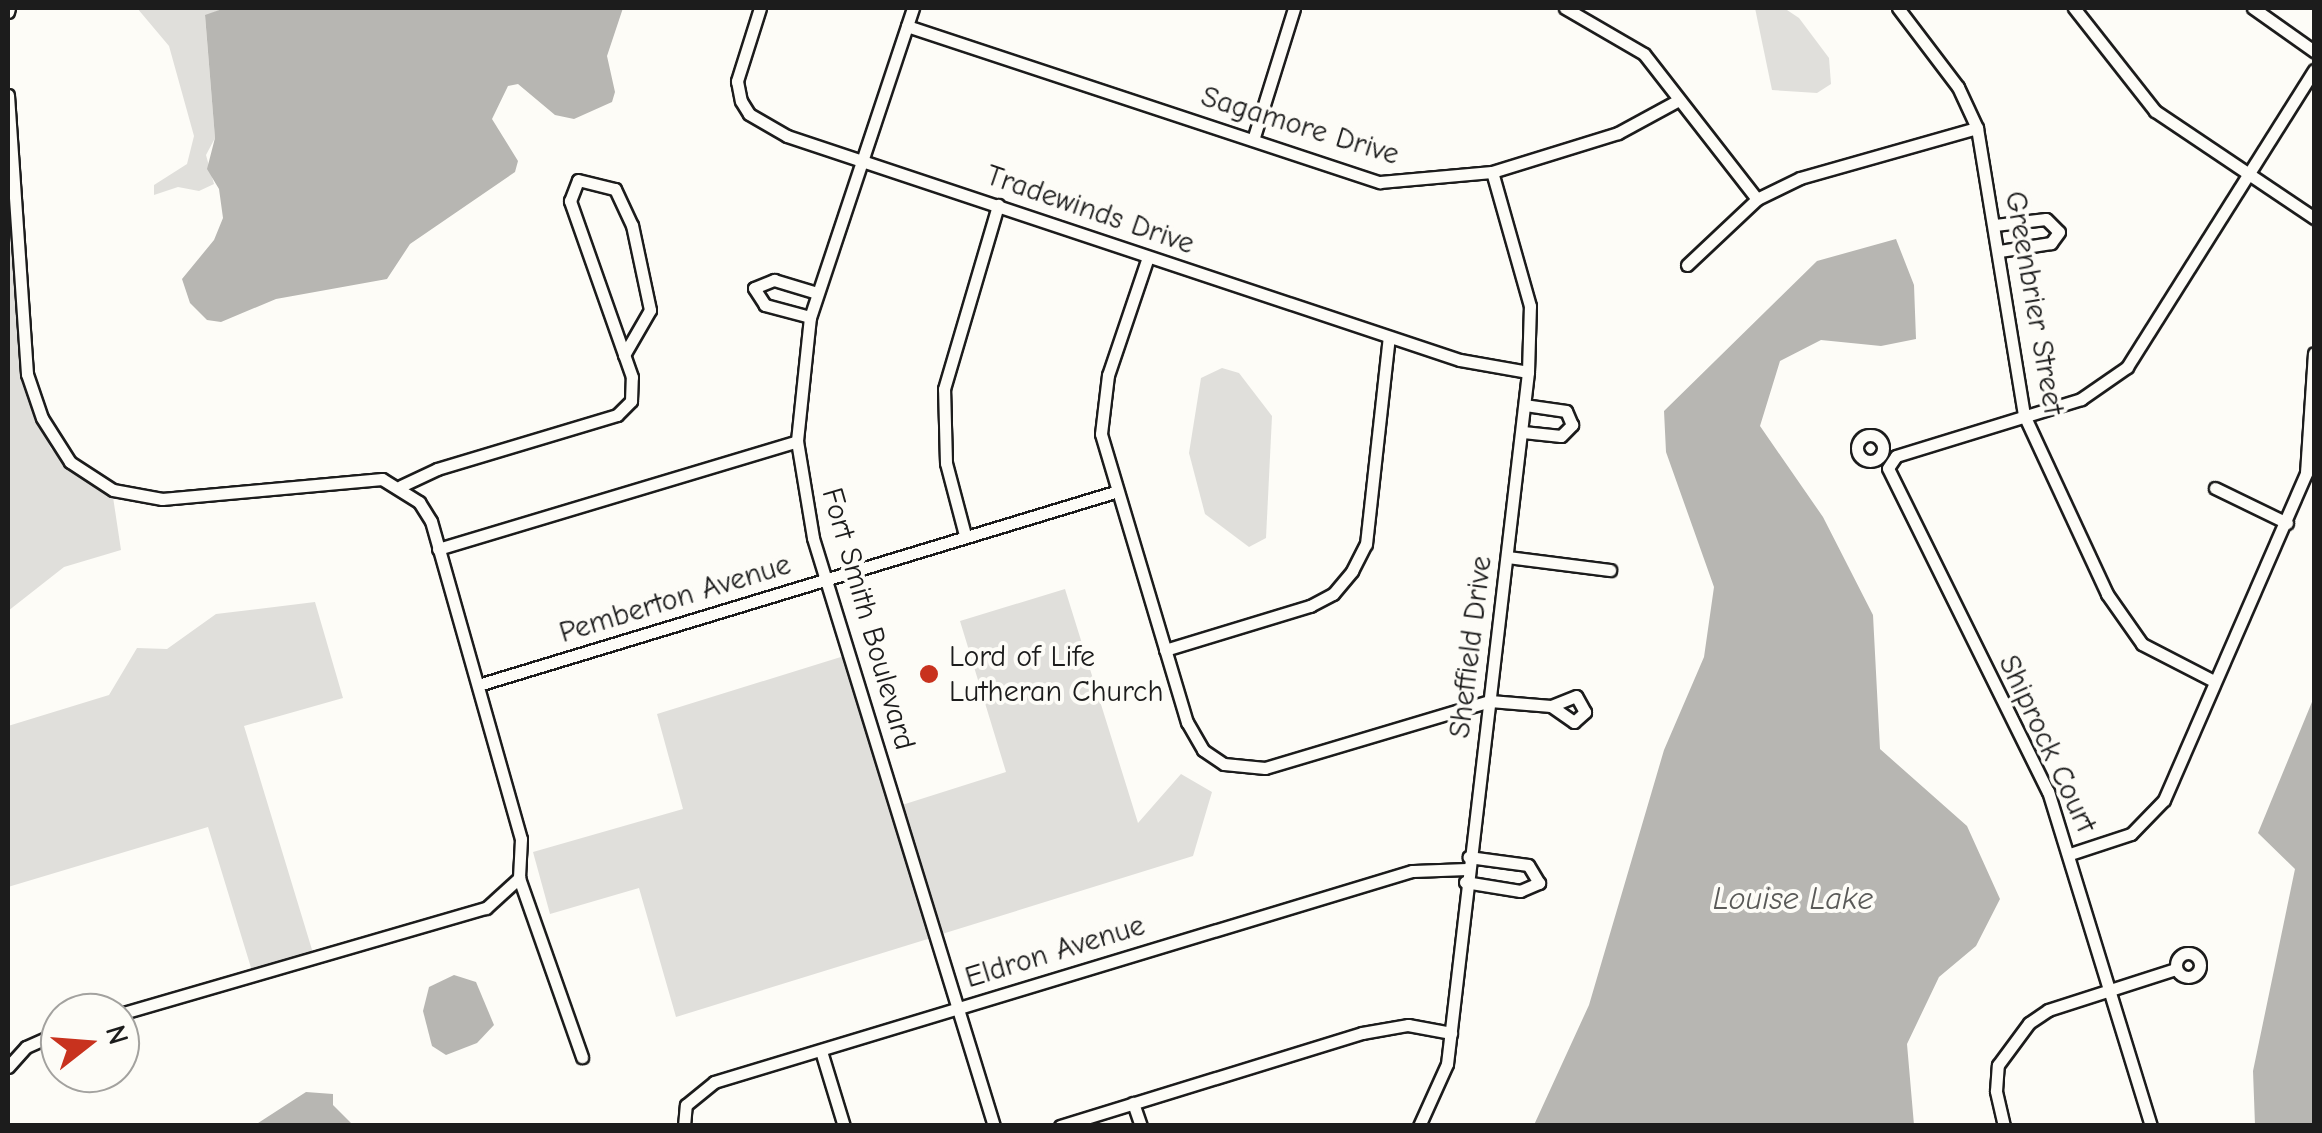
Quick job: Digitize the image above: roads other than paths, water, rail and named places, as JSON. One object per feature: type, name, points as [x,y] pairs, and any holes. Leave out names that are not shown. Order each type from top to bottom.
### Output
[{"type":"street","name":"Tradewinds Drive","points":[[760,8],[737,81],[749,114],[787,136],[1389,337],[1528,372]]},
{"type":"street","name":"Fort Smith Boulevard","points":[[913,8],[810,317],[797,442],[826,580],[994,1126]]},
{"type":"street","points":[[1253,140],[1294,8]]},
{"type":"street","points":[[1565,8],[1644,54],[1757,200]]},
{"type":"street","name":"Greenbrier Street","points":[[1898,8],[1958,87],[1977,128],[2000,250],[2024,416],[2124,624],[2142,644],[2214,681]]},
{"type":"street","points":[[2074,8],[2155,111],[2314,218]]},
{"type":"street","points":[[2253,8],[2314,51]]},
{"type":"street","name":"Sagamore Drive","points":[[907,26],[1380,182],[1492,172],[1618,133],[1677,101]]},
{"type":"street","points":[[2024,416],[2081,399],[2127,367],[2314,70]]},
{"type":"street","points":[[8,95],[27,374],[42,418],[70,462],[113,490],[162,498],[360,478],[401,486],[437,469],[618,414],[634,395],[624,354],[570,201],[578,180],[615,189],[632,224],[650,310],[624,354]]},
{"type":"street","points":[[1688,265],[1757,200],[1800,178],[1977,128]]},
{"type":"street","name":"Sheffield Drive","points":[[1419,1126],[1437,1095],[1451,1033],[1528,372],[1530,306],[1492,172]]},
{"type":"street","points":[[965,535],[946,463],[944,389],[998,206]]},
{"type":"street","points":[[1995,225],[2046,219],[2060,232],[2051,243],[2000,250]]},
{"type":"street","points":[[1148,256],[1102,405],[1115,492],[1165,650],[1202,750],[1243,769],[1490,702],[1551,706]]},
{"type":"street","points":[[810,317],[765,305],[754,288],[774,280],[817,293]]},
{"type":"street","points":[[1165,650],[1310,606],[1334,594],[1352,571],[1366,544],[1389,337]]},
{"type":"street","points":[[2070,854],[2131,834],[2164,800],[2306,473],[2314,353]]},
{"type":"street","points":[[1523,432],[1561,436],[1572,426],[1566,411],[1525,404]]},
{"type":"street","name":"Shiprock Court","points":[[2024,416],[1890,457],[1896,491],[2048,792],[2151,1126]]},
{"type":"street","points":[[438,550],[797,442]]},
{"type":"street","points":[[401,486],[431,521],[521,839],[519,878],[582,1057]]},
{"type":"street","points":[[2215,488],[2287,523]]},
{"type":"street","name":"Pemberton Avenue","points":[[478,685],[1115,492]]},
{"type":"street","points":[[1506,558],[1610,570]]},
{"type":"street","points":[[1528,865],[1539,883],[1520,892],[1468,869],[1528,865]]},
{"type":"street","name":"Eldron Avenue","points":[[684,1126],[686,1105],[714,1082],[1412,871],[1468,869]]},
{"type":"street","points":[[140,1008],[486,908],[519,878]]},
{"type":"street","points":[[2004,1126],[1996,1091],[1998,1065],[2011,1042],[2048,1010],[2176,969]]},
{"type":"street","points":[[1060,1126],[1362,1034],[1408,1025],[1451,1033]]},
{"type":"street","points":[[8,1067],[26,1048],[40,1041]]},
{"type":"street","points":[[820,1051],[844,1126]]},
{"type":"street","points":[[1133,1103],[1141,1126]]},
{"type":"water","points":[[225,8],[623,8],[607,56],[615,92],[612,102],[574,119],[555,115],[518,84],[508,86],[492,119],[518,161],[515,172],[410,244],[387,279],[276,299],[221,322],[207,320],[190,303],[182,279],[214,240],[223,218],[219,189],[207,169],[215,138],[205,15]]},
{"type":"water","name":"Louise Lake","points":[[1896,239],[1914,285],[1916,339],[1881,346],[1821,340],[1780,361],[1760,426],[1823,517],[1873,615],[1880,749],[1967,826],[2000,899],[1976,946],[1939,977],[1907,1044],[1914,1125],[1534,1125],[1589,1005],[1664,750],[1704,657],[1714,587],[1666,452],[1664,411],[1817,261]]},
{"type":"water","points":[[2314,697],[2314,1125],[2255,1125],[2253,1071],[2295,869],[2258,833]]},
{"type":"water","points":[[454,975],[476,982],[494,1025],[477,1043],[446,1055],[432,1046],[423,1011],[429,987]]},
{"type":"water","points":[[306,1092],[333,1094],[333,1105],[353,1125],[255,1125]]},
{"type":"place","name":"Lord of Life Lutheran Church","points":[[929,674]]}]
